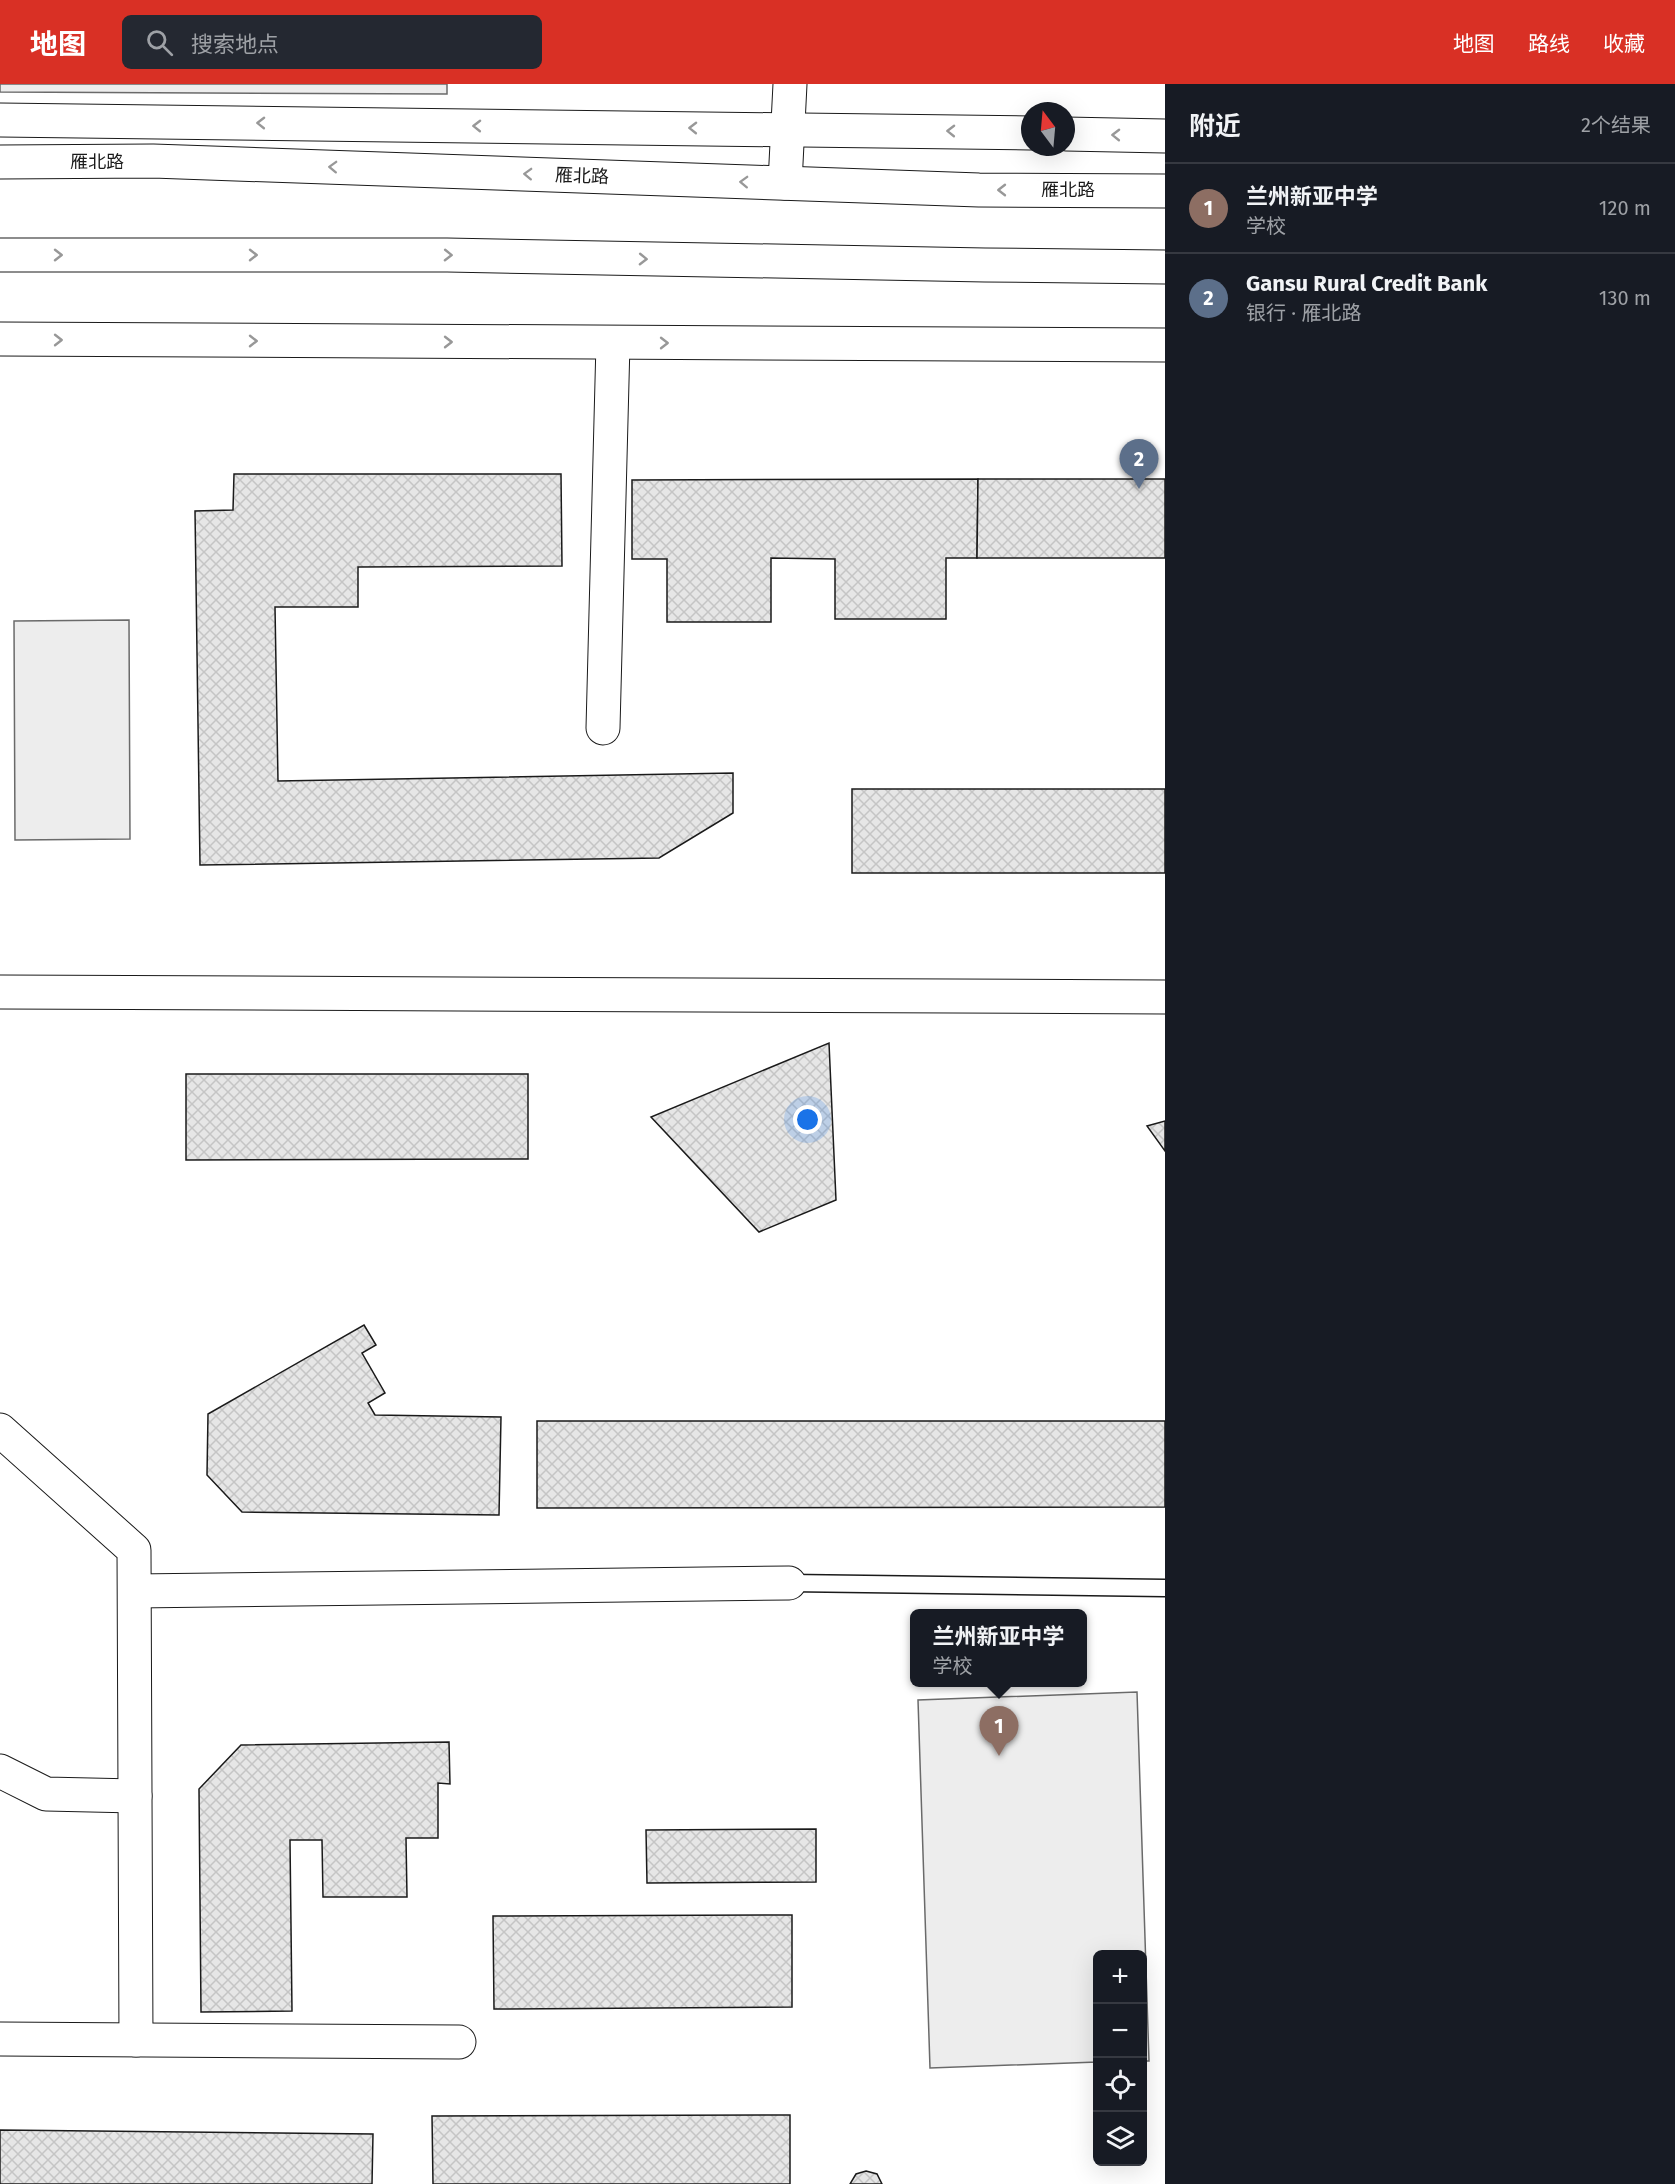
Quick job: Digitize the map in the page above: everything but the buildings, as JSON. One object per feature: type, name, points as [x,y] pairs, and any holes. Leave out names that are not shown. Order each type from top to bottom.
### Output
[{"type":"street","points":[[785,183],[790,84]]},
{"type":"street","points":[[0,120],[1021,133]]},
{"type":"street","points":[[1075,134],[1165,136]]},
{"type":"street","name":"雁北路","points":[[0,162],[165,162],[979,190],[1165,191]]},
{"type":"street","points":[[0,255],[447,255],[985,266],[1165,267]]},
{"type":"street","points":[[0,339],[1165,345]]},
{"type":"street","points":[[603,728],[613,343]]},
{"type":"street","points":[[0,992],[1165,997]]},
{"type":"street","points":[[0,1430],[134,1550],[136,2040]]},
{"type":"street","points":[[135,1591],[789,1583]]},
{"type":"street","points":[[0,1771],[45,1794],[135,1796]]},
{"type":"street","points":[[0,2039],[459,2042]]},
{"type":"lane","points":[[789,1583],[1165,1588]]},
{"type":"shaded area","points":[[0,84],[447,84],[447,94],[0,92]]},
{"type":"shaded area","points":[[129,620],[130,839],[15,840],[14,621]]},
{"type":"shaded area","points":[[1137,1692],[1145,1950],[1093,1950],[1093,2062],[930,2068],[918,1700]]},
{"type":"shaded area","points":[[1147,2000],[1149,2061],[1147,2061]]},
{"type":"place","name":"Gansu Rural Credit Bank","points":[[1139,489]]},
{"type":"place","name":"兰州新亚中学","points":[[999,1756]]}]
